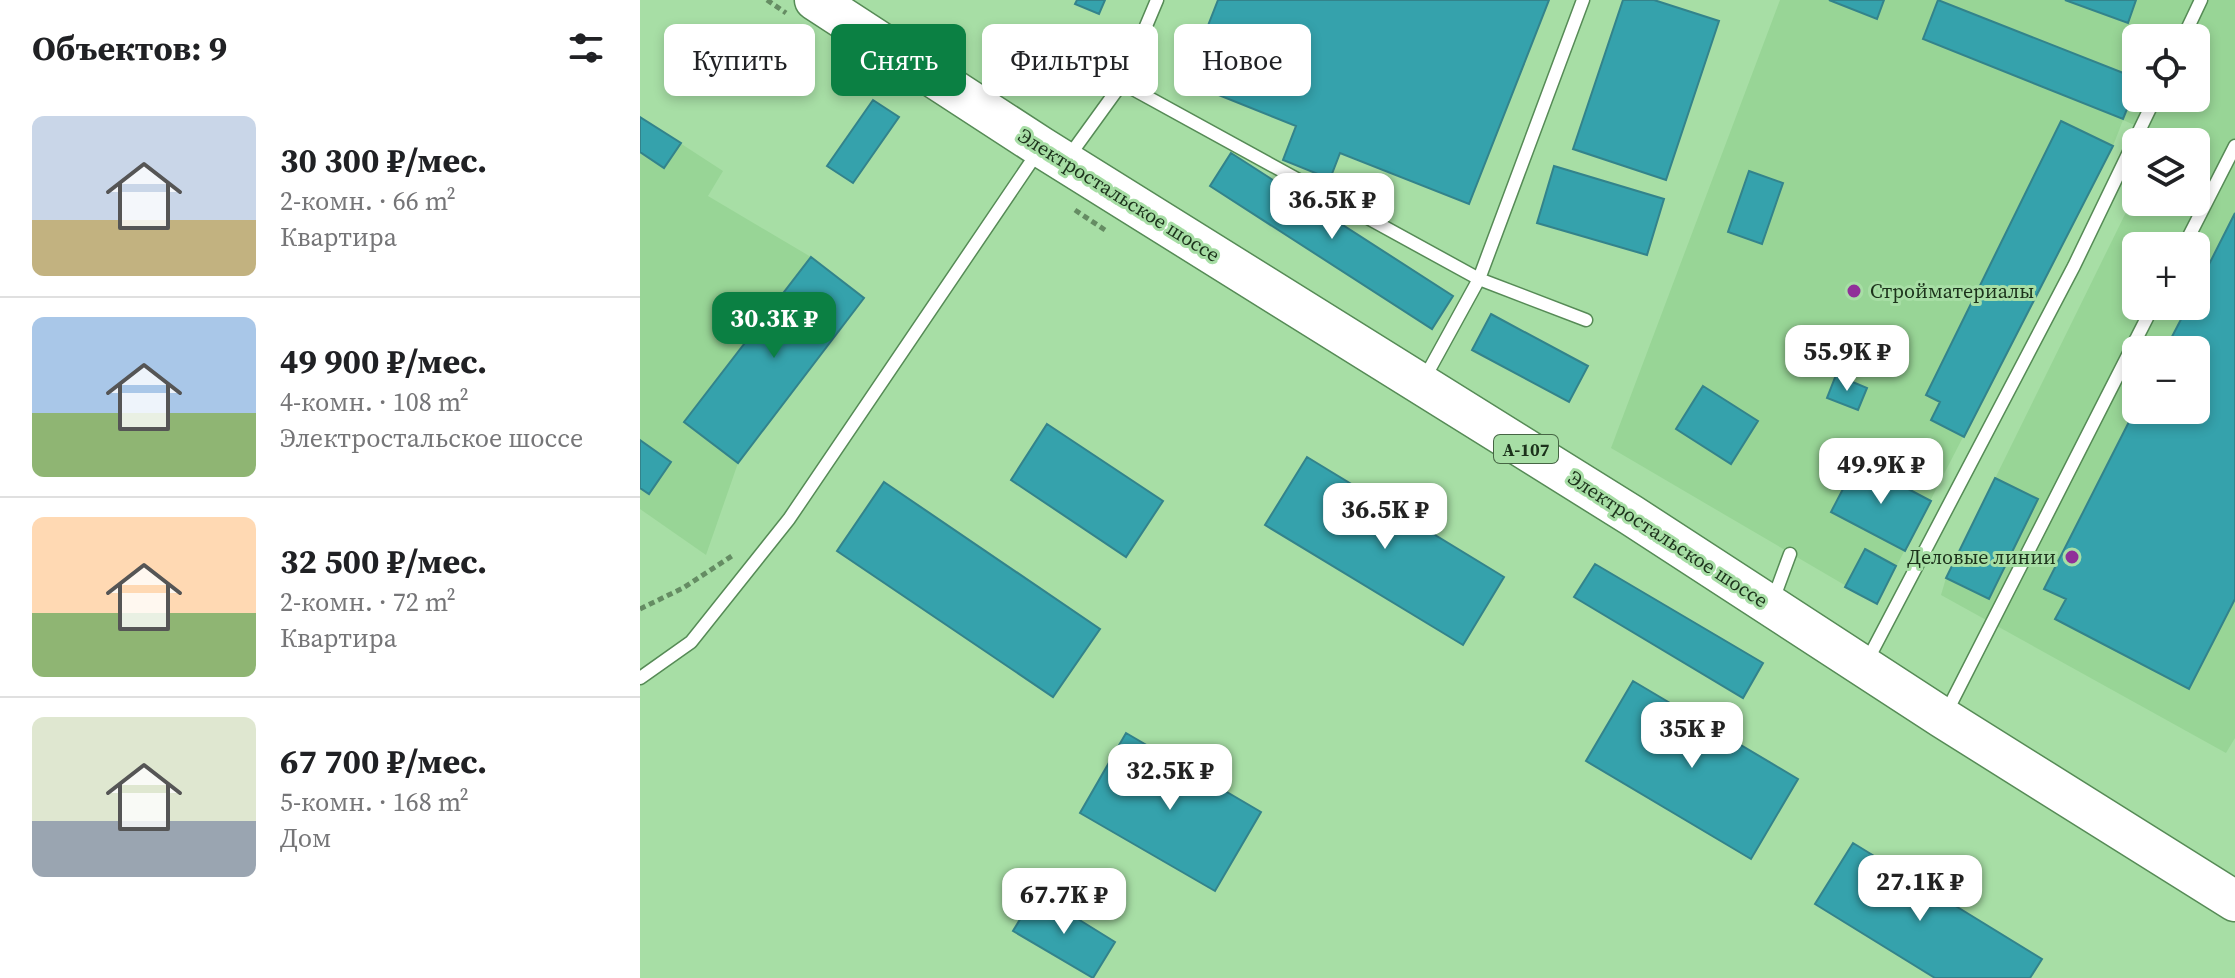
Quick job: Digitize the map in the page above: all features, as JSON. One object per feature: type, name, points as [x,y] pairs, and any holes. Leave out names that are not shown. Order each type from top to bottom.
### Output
[{"type":"main road","name":"Электростальское шоссе","points":[[815,0],[1053,154],[2235,901]]},
{"type":"lane","points":[[1147,24],[1157,0]]},
{"type":"lane","points":[[1421,384],[1479,279],[1583,0]]},
{"type":"lane","points":[[2190,24],[2201,0]]},
{"type":"lane","points":[[640,678],[691,642],[789,519],[1053,154],[1109,96]]},
{"type":"lane","points":[[1146,96],[1479,279],[1586,320]]},
{"type":"lane","points":[[1865,666],[2074,266],[2148,112]]},
{"type":"lane","points":[[2191,232],[2235,146]]},
{"type":"lane","points":[[1943,718],[2146,320]]},
{"type":"lane","points":[[1771,605],[1790,554]]},
{"type":"path","points":[[640,609],[683,588],[736,553]]},
{"type":"shaded area","name":"Стройматериалы","points":[[1780,0],[2235,0],[2235,738],[2226,753],[1941,595],[1946,578],[2124,216],[2210,216],[2210,128],[2141,128],[2123,120],[2113,146],[1877,604],[1611,448]]},
{"type":"shaded area","points":[[640,117],[723,171],[708,196],[811,257],[864,298],[738,463],[706,555],[640,509]]},
{"type":"building","points":[[1077,0],[1105,0],[1099,14],[1075,4]]},
{"type":"building","points":[[1218,0],[1549,0],[1469,204],[1340,153],[1330,179],[1283,160],[1296,126],[1221,96],[1311,96],[1311,24],[1209,24]]},
{"type":"building","points":[[1623,0],[1654,0],[1719,21],[1666,180],[1573,149]]},
{"type":"building","points":[[1829,0],[1884,0],[1877,19]]},
{"type":"building","points":[[1938,0],[2122,72],[2122,112],[2126,112],[2123,119],[1923,39]]},
{"type":"building","points":[[2065,0],[2136,0],[2128,23]]},
{"type":"building","points":[[873,100],[899,117],[853,183],[827,166]]},
{"type":"building","points":[[640,117],[681,143],[664,168],[640,152]]},
{"type":"building","points":[[2061,121],[2113,146],[1964,437],[1931,420],[1940,402],[1926,395]]},
{"type":"building","points":[[1231,153],[1453,296],[1432,329],[1210,186]]},
{"type":"building","points":[[1554,166],[1664,199],[1647,255],[1537,223]]},
{"type":"building","points":[[1749,171],[1783,183],[1762,244],[1728,232]]},
{"type":"building","points":[[2235,213],[2235,599],[2189,689],[2055,619],[2066,599],[2044,589],[2128,424],[2210,424],[2210,336],[2172,336],[2181,320],[2210,320],[2210,262]]},
{"type":"building","points":[[811,257],[864,298],[738,463],[684,422]]},
{"type":"building","points":[[1491,314],[1588,366],[1569,402],[1472,350]]},
{"type":"building","points":[[1836,375],[1867,388],[1858,410],[1827,398]]},
{"type":"building","points":[[1703,386],[1758,421],[1731,464],[1676,429]]},
{"type":"building","points":[[1047,424],[1163,501],[1126,557],[1011,480]]},
{"type":"building","points":[[640,440],[671,462],[649,494],[640,488]]},
{"type":"building","points":[[1307,457],[1504,577],[1463,645],[1265,525]]},
{"type":"building","points":[[1857,462],[1931,501],[1905,551],[1831,512]]},
{"type":"building","points":[[1995,478],[2038,499],[1989,599],[1946,578]]},
{"type":"building","points":[[884,482],[1100,629],[1053,697],[837,551]]},
{"type":"building","points":[[1865,549],[1896,566],[1877,604],[1845,587]]},
{"type":"building","points":[[1595,564],[1763,663],[1743,698],[1574,597]]},
{"type":"building","points":[[1633,681],[1798,779],[1751,859],[1586,761]]},
{"type":"building","points":[[1126,733],[1261,812],[1215,891],[1080,813]]},
{"type":"building","points":[[1853,843],[2042,959],[2030,978],[1935,978],[1815,904]]},
{"type":"building","points":[[1036,893],[1115,942],[1093,978],[1013,931]]},
{"type":"place","name":"Стройматериалы","points":[[1854,291]]},
{"type":"place","name":"Деловые линии","points":[[2072,557]]}]
